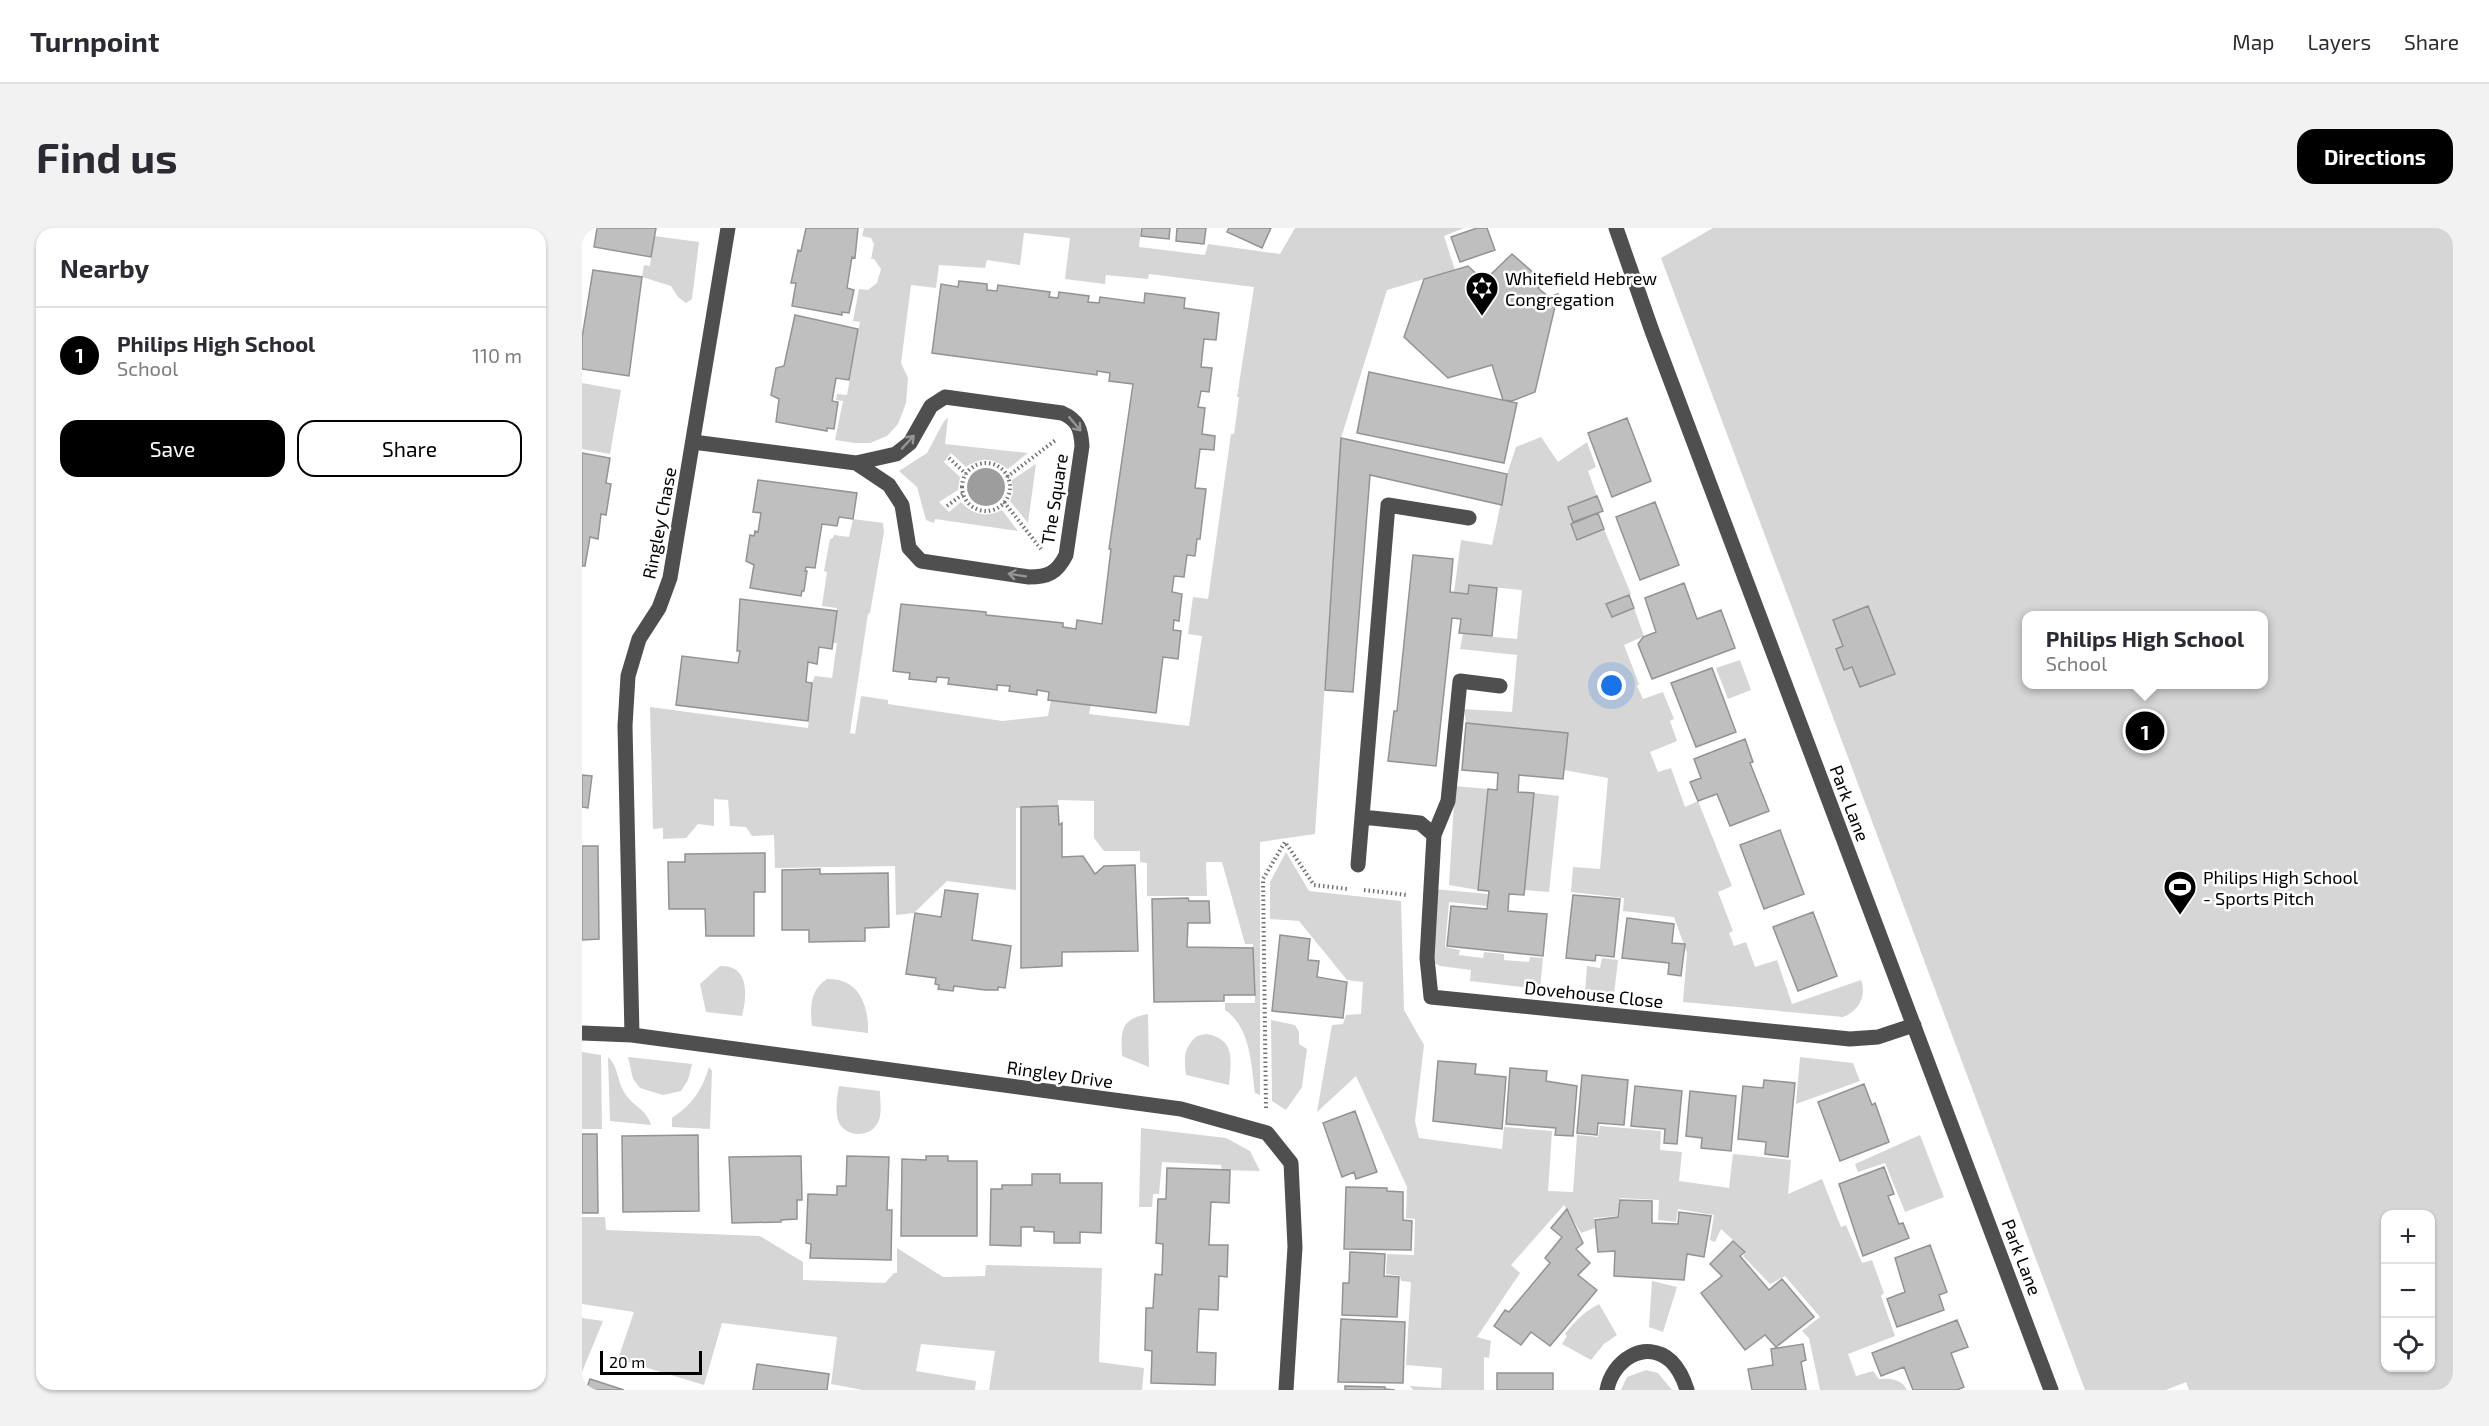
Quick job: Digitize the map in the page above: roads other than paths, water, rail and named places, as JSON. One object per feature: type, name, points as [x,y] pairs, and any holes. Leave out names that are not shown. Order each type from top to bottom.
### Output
[{"type":"street","name":"Ringley Chase","points":[[632,1035],[625,726],[628,675],[639,639],[659,608],[670,578],[728,228]]},
{"type":"street","name":"Park Lane","points":[[1616,228],[1652,331],[2051,1390]]},
{"type":"street","name":"The Square","points":[[693,442],[856,463],[896,454],[910,443],[931,406],[945,398],[1062,413],[1077,423],[1082,432],[1082,446],[1066,555],[1057,570],[1052,575],[1044,577],[1029,577],[921,561],[909,548],[902,505],[898,498],[889,485],[856,463]]},
{"type":"street","points":[[1358,865],[1388,505],[1469,518]]},
{"type":"street","points":[[1362,817],[1420,823],[1434,835],[1448,801],[1460,681],[1500,686]]},
{"type":"street","name":"Dovehouse Close","points":[[1434,835],[1427,958],[1431,997],[1850,1039],[1878,1037],[1914,1025]]},
{"type":"street","name":"Ringley Drive","points":[[582,1033],[632,1035],[1180,1109],[1266,1133],[1291,1163],[1294,1196],[1295,1247],[1286,1390]]},
{"type":"street","points":[[1607,1390],[1614,1371],[1623,1360],[1635,1353],[1648,1352],[1670,1360],[1688,1390]]},
{"type":"place","name":"Whitefield Hebrew Congregation","points":[[1482,317]]},
{"type":"place","name":"Philips High School","points":[[2145,731]]},
{"type":"place","name":"Philips High School - Sports Pitch","points":[[2180,916]]}]
